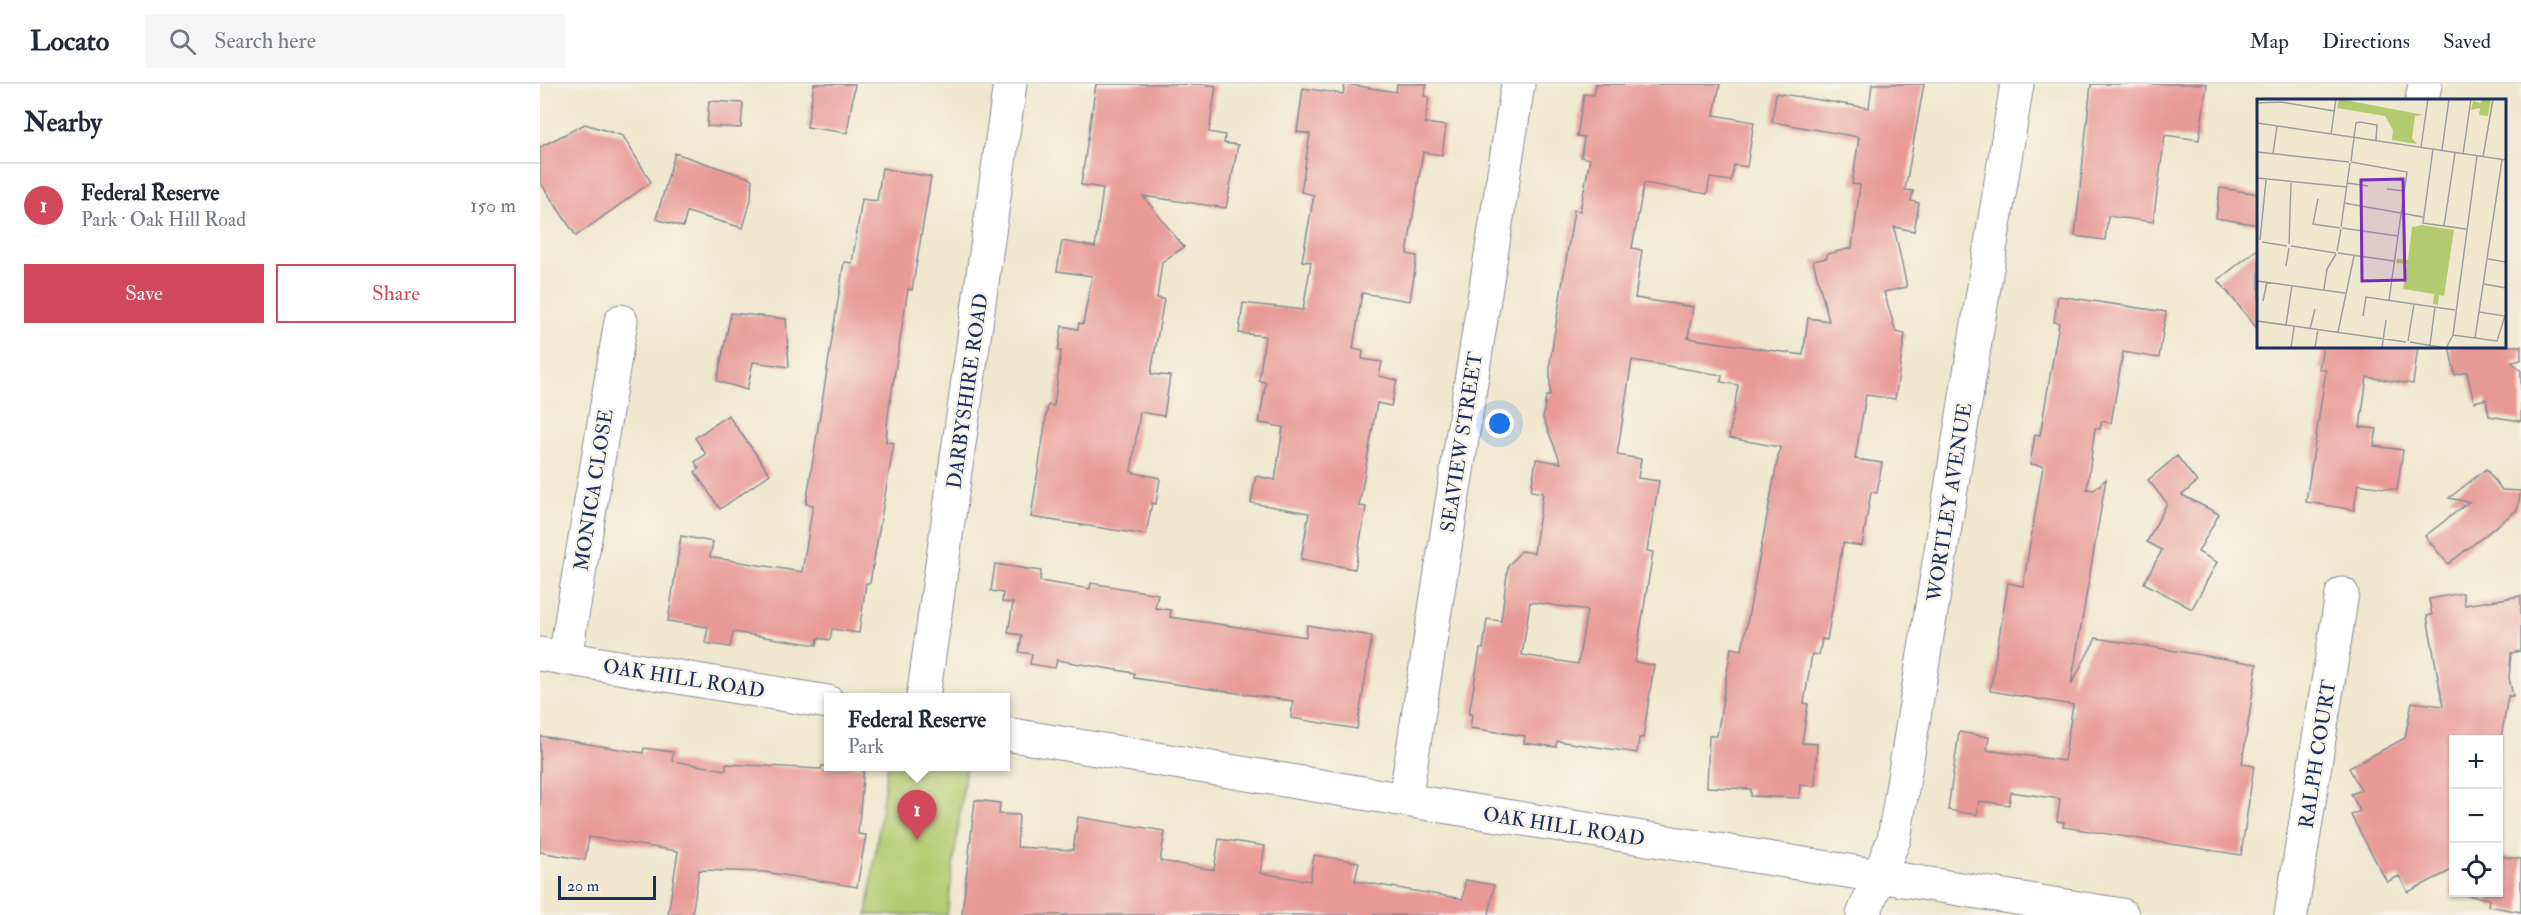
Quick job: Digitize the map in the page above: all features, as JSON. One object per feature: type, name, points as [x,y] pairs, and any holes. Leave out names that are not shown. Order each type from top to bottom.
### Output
[{"type":"street","name":"DARBYSHIRE ROAD","points":[[924,693],[1010,84]]},
{"type":"street","name":"SEAVIEW STREET","points":[[1405,800],[1518,84]]},
{"type":"street","name":"WORTLEY AVENUE","points":[[1863,915],[1894,839],[2017,84]]},
{"type":"street","points":[[2422,99],[2425,84]]},
{"type":"street","name":"MONICA CLOSE","points":[[553,656],[621,321]]},
{"type":"street","name":"RALPH COURT","points":[[2291,915],[2342,594]]},
{"type":"street","name":"OAK HILL ROAD","points":[[553,656],[824,701]]},
{"type":"street","name":"OAK HILL ROAD","points":[[1010,735],[2122,915]]},
{"type":"green space","points":[[886,771],[965,771],[947,915],[867,915]]},
{"type":"building","points":[[814,84],[855,84],[847,133],[807,127]]},
{"type":"building","points":[[1096,84],[1216,86],[1209,132],[1225,135],[1224,143],[1238,145],[1226,208],[1143,196],[1184,247],[1162,262],[1157,298],[1164,299],[1151,374],[1170,376],[1164,416],[1140,412],[1131,472],[1160,478],[1156,504],[1152,503],[1146,535],[1031,517],[1048,405],[1054,406],[1062,326],[1078,329],[1079,323],[1083,324],[1092,276],[1057,271],[1062,241],[1095,247],[1103,188],[1081,185]]},
{"type":"building","points":[[1345,84],[1396,92],[1397,84],[1427,84],[1424,96],[1429,97],[1425,123],[1446,126],[1442,155],[1423,152],[1407,254],[1417,256],[1410,301],[1362,293],[1353,349],[1363,351],[1362,359],[1382,362],[1379,376],[1397,380],[1391,406],[1377,403],[1359,506],[1366,507],[1355,569],[1301,559],[1309,513],[1251,503],[1256,476],[1275,480],[1283,427],[1259,423],[1266,382],[1259,381],[1265,336],[1239,333],[1243,303],[1303,310],[1311,262],[1302,261],[1314,195],[1301,192],[1310,134],[1297,132],[1303,88],[1343,94]]},
{"type":"building","points":[[1596,84],[1720,84],[1714,115],[1754,122],[1747,167],[1734,165],[1731,181],[1710,178],[1707,194],[1644,183],[1632,248],[1642,250],[1635,298],[1693,307],[1688,338],[1803,355],[1808,318],[1829,321],[1813,261],[1827,258],[1827,254],[1852,248],[1860,185],[1852,184],[1859,137],[1772,122],[1776,93],[1869,108],[1872,84],[1924,84],[1905,190],[1913,191],[1911,201],[1919,203],[1914,231],[1894,227],[1907,287],[1884,292],[1896,332],[1905,334],[1895,399],[1866,395],[1855,459],[1882,463],[1877,493],[1871,492],[1862,546],[1843,543],[1827,640],[1822,639],[1819,655],[1812,654],[1804,703],[1808,704],[1802,743],[1817,744],[1815,786],[1800,785],[1799,798],[1751,796],[1751,789],[1707,787],[1709,736],[1717,736],[1731,648],[1742,650],[1780,447],[1729,438],[1738,385],[1721,382],[1722,375],[1632,360],[1617,455],[1641,459],[1638,478],[1659,481],[1647,551],[1653,552],[1635,662],[1654,665],[1643,738],[1639,738],[1637,753],[1557,741],[1556,747],[1524,743],[1525,736],[1470,728],[1472,714],[1469,714],[1487,619],[1501,621],[1508,566],[1521,551],[1534,553],[1543,493],[1531,491],[1536,459],[1561,463],[1543,418],[1546,396],[1550,396],[1550,362],[1574,210],[1580,211],[1590,159],[1581,157],[1584,137],[1577,136],[1584,94],[1594,95]],"holes":[[[1530,602],[1587,610],[1578,664],[1522,655]]]},
{"type":"building","points":[[2091,84],[2207,84],[2199,140],[2165,135],[2153,222],[2108,216],[2105,240],[2075,236]]},
{"type":"building","points":[[709,101],[743,103],[741,128],[707,126]]},
{"type":"building","points":[[585,124],[623,136],[651,182],[576,236],[540,182],[540,147]]},
{"type":"building","points":[[675,153],[752,179],[751,200],[743,228],[687,212],[683,227],[656,219]]},
{"type":"building","points":[[882,168],[931,177],[912,290],[908,289],[888,416],[886,442],[894,443],[870,583],[866,583],[859,633],[832,629],[830,640],[818,638],[817,645],[733,632],[730,647],[705,643],[708,627],[668,621],[681,536],[713,542],[710,557],[802,572],[813,505],[806,504],[844,262],[852,263],[862,199],[877,201]]},
{"type":"building","points":[[2220,188],[2257,194],[2257,225],[2216,218]]},
{"type":"building","points":[[2257,250],[2257,329],[2218,280]]},
{"type":"building","points":[[2058,296],[2166,312],[2159,358],[2123,352],[2111,423],[2102,421],[2100,429],[2095,428],[2087,489],[2094,490],[2106,479],[2071,685],[2096,638],[2257,664],[2242,764],[2254,766],[2241,855],[2063,827],[2064,822],[2057,821],[2060,799],[2011,792],[2009,805],[1979,801],[1977,815],[1948,810],[1959,732],[1989,737],[1987,750],[2064,761],[2073,705],[1990,691],[2008,583],[2023,586],[2043,466],[2030,464],[2035,434],[2040,435],[2059,323],[2054,322]]},
{"type":"building","points":[[731,313],[786,319],[789,367],[753,362],[747,390],[717,381]]},
{"type":"building","points":[[2521,346],[2521,360],[2512,362],[2521,371],[2521,421],[2489,416],[2486,399],[2474,402],[2467,372],[2455,375],[2449,348]]},
{"type":"building","points":[[2323,348],[2418,348],[2413,384],[2367,377],[2360,427],[2377,429],[2374,446],[2403,450],[2397,490],[2358,484],[2354,510],[2306,502],[2326,370],[2319,369]]},
{"type":"building","points":[[728,415],[770,474],[720,509],[695,472],[699,469],[695,462],[706,454],[695,438]]},
{"type":"building","points":[[2177,456],[2197,482],[2182,495],[2219,514],[2198,552],[2217,562],[2192,609],[2144,583],[2162,550],[2147,542],[2167,503],[2148,480]]},
{"type":"building","points":[[2486,469],[2502,490],[2521,491],[2517,510],[2448,564],[2425,536],[2469,502],[2449,498]]},
{"type":"building","points":[[995,564],[1041,571],[1040,581],[1090,589],[1091,583],[1158,594],[1155,608],[1171,610],[1170,617],[1306,637],[1307,625],[1372,636],[1357,729],[1291,718],[1293,701],[1134,678],[1134,673],[1057,660],[1055,668],[1030,664],[1032,654],[1019,652],[1022,635],[1008,633],[1013,603],[1002,602],[1003,593],[991,591]]},
{"type":"building","points":[[2463,593],[2465,605],[2521,596],[2521,651],[2511,653],[2509,678],[2513,696],[2508,696],[2502,735],[2449,735],[2449,872],[2408,892],[2399,876],[2387,882],[2351,815],[2360,811],[2351,794],[2361,790],[2349,768],[2405,738],[2412,702],[2443,706],[2427,616],[2432,615],[2429,599]]},
{"type":"building","points":[[540,736],[643,753],[644,748],[673,752],[672,761],[726,770],[726,764],[821,769],[824,766],[824,771],[864,771],[858,834],[866,835],[857,887],[765,872],[699,870],[692,915],[668,915],[678,851],[589,837],[585,860],[540,852]]},
{"type":"building","points":[[975,800],[1000,803],[999,814],[1019,815],[1017,847],[1073,850],[1078,817],[1165,831],[1160,861],[1214,870],[1219,839],[1265,846],[1260,873],[1310,881],[1314,855],[1359,862],[1355,881],[1463,899],[1465,880],[1494,885],[1489,915],[962,915]]},
{"type":"building","points":[[2503,857],[2521,859],[2521,912],[2488,906],[2489,899],[2476,897],[2503,897]]},
{"type":"place","name":"Federal Reserve","points":[[917,840]]}]
